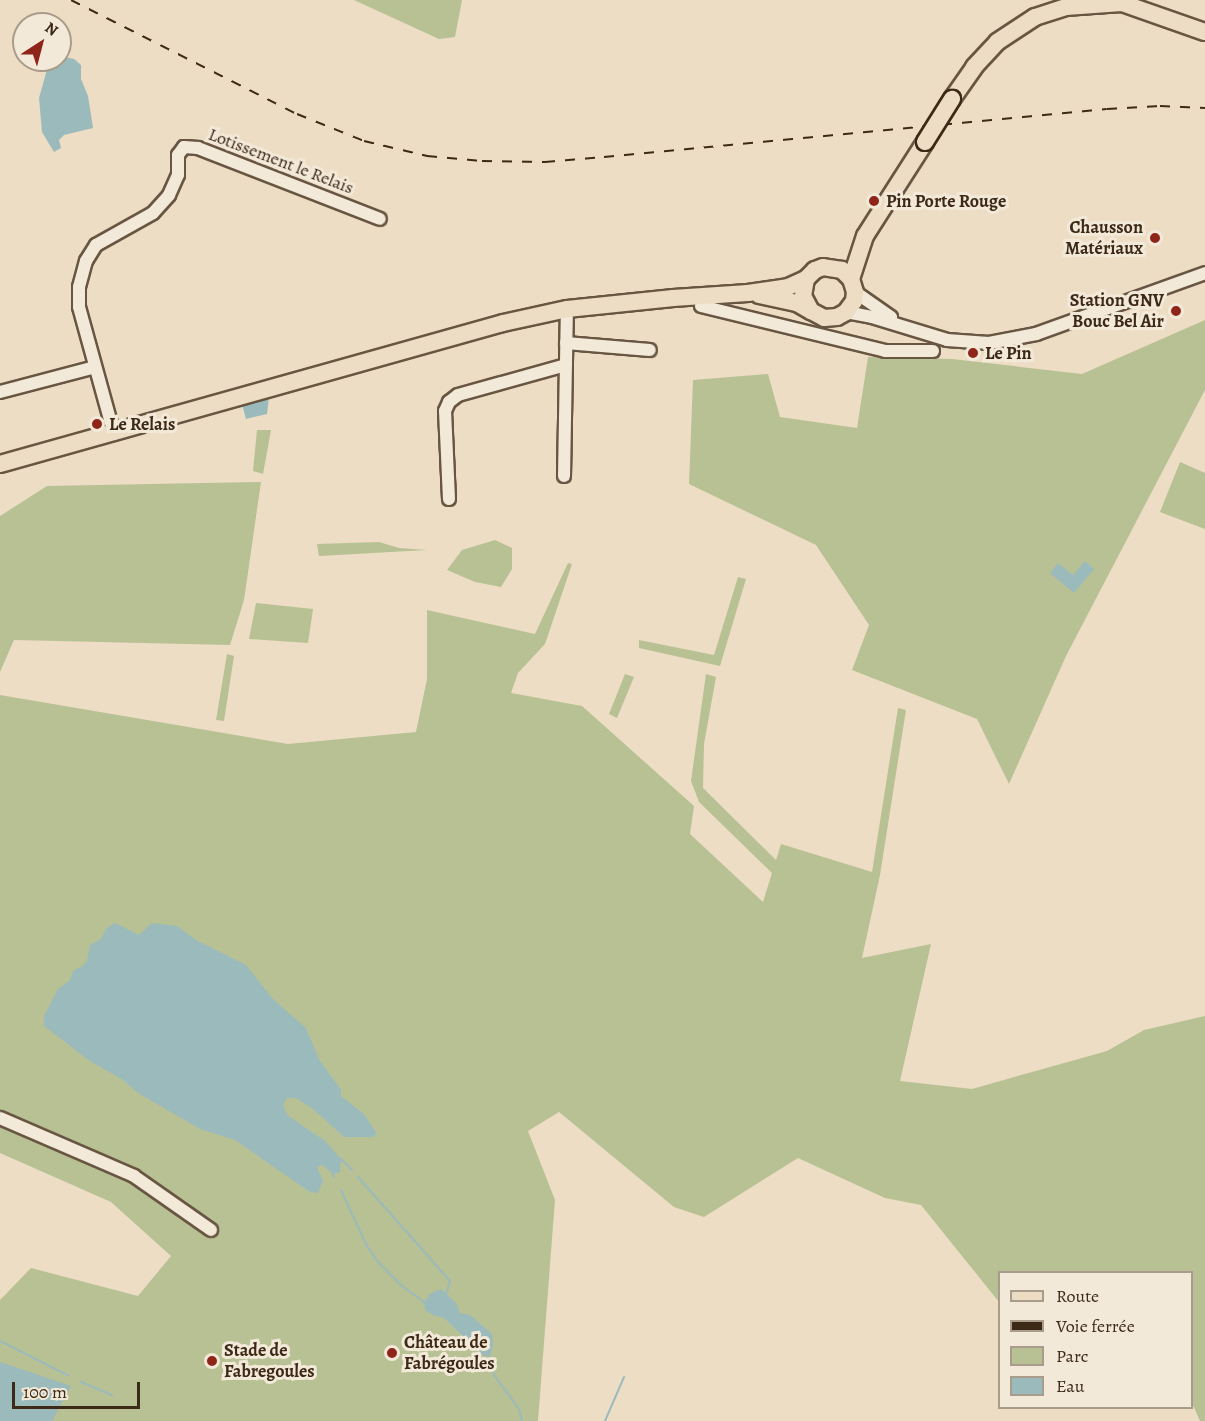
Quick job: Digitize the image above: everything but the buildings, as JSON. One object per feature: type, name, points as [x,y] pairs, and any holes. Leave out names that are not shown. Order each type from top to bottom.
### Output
[{"type":"main road","points":[[0,464],[113,430],[503,323],[567,309],[748,293],[788,287],[806,279],[815,270],[831,266],[865,236],[974,67],[997,42],[1035,17],[1066,7],[1122,3],[1205,32]]},
{"type":"main road","points":[[748,293],[796,303],[817,314],[837,317],[846,312],[854,301],[853,285],[865,236]]},
{"type":"main road","points":[[831,266],[842,270],[853,285]]},
{"type":"main road","points":[[806,279],[803,296],[817,314]]},
{"type":"main road","points":[[0,456],[113,430]]},
{"type":"street","name":"Lotissement le Relais","points":[[113,430],[79,307],[79,287],[86,261],[96,245],[153,213],[169,195],[178,175],[178,155],[184,147],[198,148],[380,219]]},
{"type":"street","points":[[846,312],[947,340],[975,344],[1036,334],[1205,273]]},
{"type":"street","points":[[853,285],[876,309],[919,332]]},
{"type":"street","points":[[701,306],[819,337],[885,351],[933,351]]},
{"type":"street","points":[[564,476],[567,309]]},
{"type":"street","points":[[817,314],[819,337]]},
{"type":"street","points":[[566,343],[650,350]]},
{"type":"street","points":[[449,499],[446,411],[450,402],[458,395],[566,365]]},
{"type":"street","points":[[0,393],[95,367]]},
{"type":"street","points":[[0,1118],[134,1176],[211,1230]]},
{"type":"green space","points":[[354,0],[462,0],[455,37],[439,39]]},
{"type":"green space","points":[[1205,320],[1205,390],[1066,656],[1009,784],[977,719],[852,670],[869,625],[816,545],[689,484],[693,380],[768,374],[780,417],[857,428],[868,357],[952,359],[1082,374]]},
{"type":"green space","points":[[257,430],[271,430],[263,474],[253,471]]},
{"type":"green space","points":[[1180,462],[1205,473],[1205,529],[1160,512]]},
{"type":"green space","points":[[261,482],[244,600],[230,645],[14,640],[0,672],[0,516],[47,486]]},
{"type":"green space","points":[[495,540],[512,548],[512,569],[501,587],[475,582],[447,570],[462,550]]},
{"type":"green space","points":[[379,542],[399,548],[427,550],[319,556],[317,544]]},
{"type":"green space","points":[[568,563],[572,564],[545,644],[518,673],[511,693],[582,706],[694,806],[690,834],[763,902],[772,873],[699,802],[691,781],[706,674],[716,677],[704,744],[703,788],[776,860],[781,844],[872,872],[898,708],[906,710],[880,875],[862,958],[931,944],[900,1081],[972,1089],[1107,1051],[1144,1030],[1205,1016],[1205,1421],[1200,1421],[1193,1405],[1193,1271],[998,1271],[998,1301],[921,1205],[885,1198],[798,1158],[704,1217],[674,1207],[559,1112],[528,1131],[555,1200],[538,1421],[0,1421],[0,1300],[31,1268],[138,1296],[171,1256],[111,1202],[0,1153],[0,695],[288,744],[416,732],[427,679],[427,610],[535,634]]},
{"type":"green space","points":[[738,577],[746,579],[720,666],[639,648],[639,640],[714,655]]},
{"type":"green space","points":[[256,603],[313,609],[308,643],[249,639]]},
{"type":"green space","points":[[227,654],[234,656],[224,721],[216,720]]},
{"type":"green space","points":[[625,674],[634,677],[617,718],[609,714]]},
{"type":"water","points":[[72,59],[74,59],[81,65],[81,79],[88,96],[93,128],[64,135],[59,140],[61,148],[54,152],[42,132],[39,98],[46,72],[72,72]]},
{"type":"water","points":[[269,397],[267,414],[246,419],[242,404]]},
{"type":"water","points":[[1085,561],[1094,569],[1074,593],[1050,573],[1058,563],[1073,575]]},
{"type":"water","points":[[115,923],[139,935],[152,923],[177,926],[196,940],[246,965],[273,999],[306,1028],[319,1059],[341,1090],[341,1096],[364,1114],[377,1134],[373,1137],[344,1137],[313,1109],[296,1098],[287,1098],[283,1105],[287,1115],[325,1141],[341,1159],[340,1172],[333,1174],[322,1165],[317,1167],[323,1181],[318,1193],[310,1192],[235,1140],[200,1129],[138,1093],[123,1080],[90,1061],[44,1026],[44,1016],[58,989],[69,981],[74,970],[87,961],[90,945],[101,939],[106,929]]},
{"type":"water","points":[[441,1289],[456,1303],[460,1313],[470,1315],[492,1334],[493,1345],[490,1356],[484,1356],[444,1318],[425,1310],[424,1303],[431,1293]]},
{"type":"water","points":[[0,1362],[71,1386],[52,1421],[0,1421]]},
{"type":"waterway","points":[[341,1159],[352,1170]]},
{"type":"waterway","points":[[358,1177],[450,1281],[446,1295]]},
{"type":"waterway","points":[[341,1190],[367,1246],[377,1261],[402,1286],[425,1303]]},
{"type":"waterway","points":[[0,1341],[69,1376]]},
{"type":"waterway","points":[[488,1354],[494,1375],[519,1409],[522,1421]]},
{"type":"waterway","points":[[605,1421],[624,1377]]},
{"type":"waterway","points":[[81,1382],[112,1395]]},
{"type":"railway","points":[[71,0],[297,114],[364,141],[427,156],[482,161],[545,162],[1107,109],[1160,106],[1205,108]]},
{"type":"place","name":"Pin Porte Rouge","points":[[874,201]]},
{"type":"place","name":"Chausson Matériaux","points":[[1155,238]]},
{"type":"place","name":"Station GNV Bouc Bel Air","points":[[1176,311]]},
{"type":"place","name":"Le Pin","points":[[973,353]]},
{"type":"place","name":"Le Relais","points":[[97,424]]},
{"type":"place","name":"Château de Fabrégoules","points":[[392,1353]]},
{"type":"place","name":"Stade de Fabregoules","points":[[212,1361]]}]
